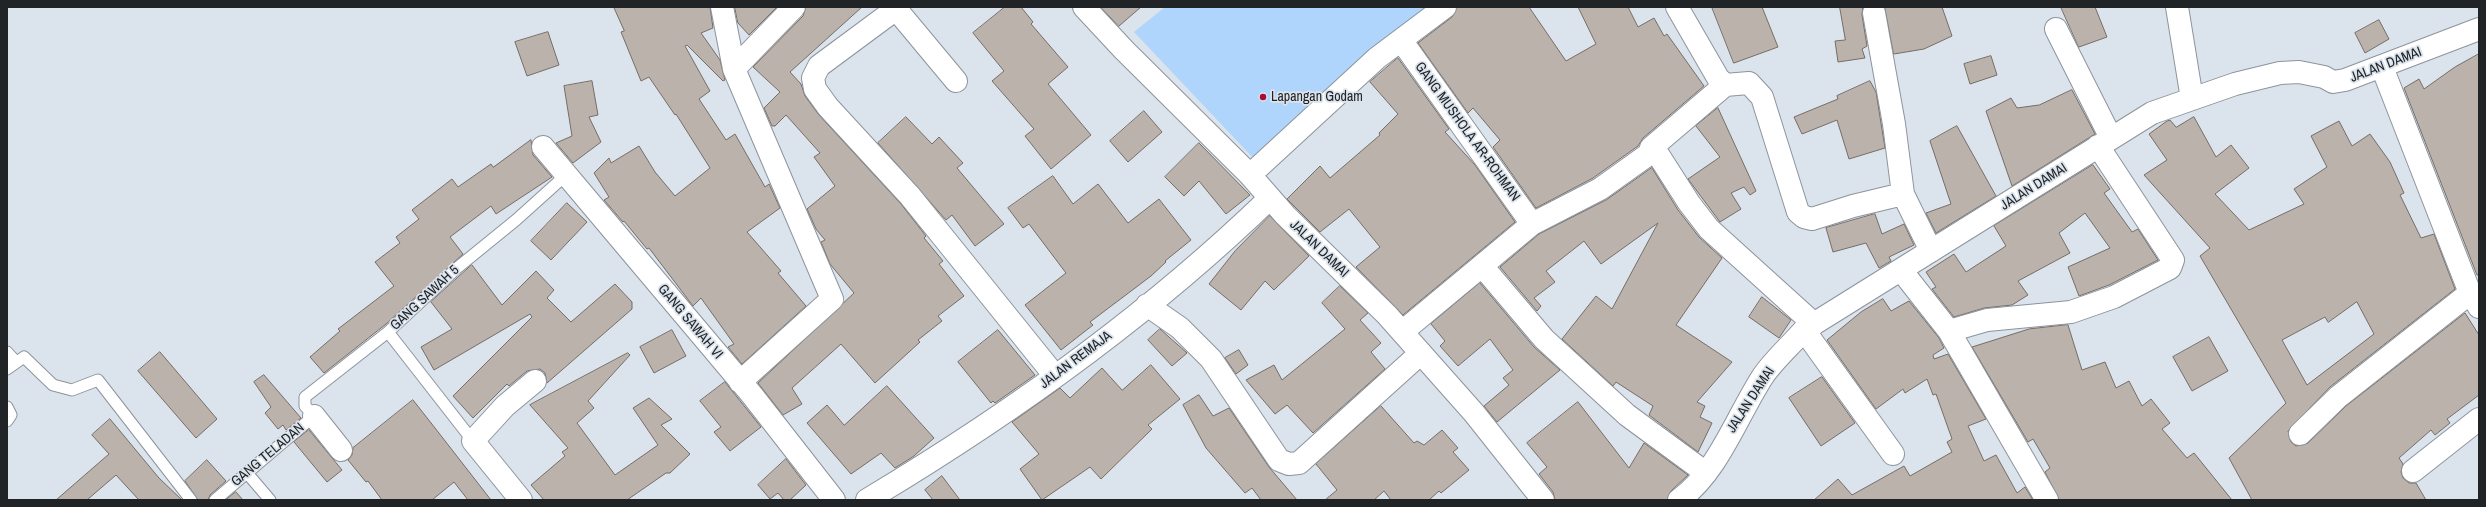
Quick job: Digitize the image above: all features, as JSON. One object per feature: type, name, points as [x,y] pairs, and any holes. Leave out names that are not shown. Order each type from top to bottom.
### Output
[{"type":"street","points":[[722,7],[734,69],[832,299],[740,382]]},
{"type":"street","points":[[734,69],[794,7]]},
{"type":"street","name":"JALAN DAMAI","points":[[1084,7],[1124,50],[1250,176],[1402,332],[1474,413],[1543,500]]},
{"type":"street","points":[[1250,176],[1377,58],[1446,7]]},
{"type":"street","points":[[1677,7],[1718,78],[1725,84]]},
{"type":"street","points":[[2177,7],[2192,99]]},
{"type":"street","points":[[956,81],[898,8],[819,66],[813,78],[815,89],[910,196],[1055,376]]},
{"type":"street","points":[[1874,13],[1894,124],[1903,194],[1931,251]]},
{"type":"street","points":[[1949,331],[1987,320],[2070,312],[2114,297],[2173,264],[2173,260],[2105,142],[2056,29]]},
{"type":"street","name":"JALAN DAMAI","points":[[1679,500],[1692,491],[1706,473],[1764,375],[1809,327],[2152,113],[2235,84],[2280,73],[2300,72],[2324,77],[2334,82],[2345,80],[2479,29]]},
{"type":"street","name":"GANG MUSHOLA AR-ROHMAN","points":[[1401,40],[1532,224]]},
{"type":"street","points":[[2300,434],[2338,397],[2475,299],[2382,67]]},
{"type":"street","points":[[1649,154],[1651,148],[1725,84],[1749,83],[1762,97],[1798,212],[1804,217],[1812,219],[1853,206],[1903,194]]},
{"type":"street","name":"GANG SAWAH VI","points":[[543,147],[740,382],[834,500]]},
{"type":"street","points":[[1402,332],[1483,267],[1532,224],[1600,188],[1649,154],[1654,153],[1659,156],[1689,203],[1709,229],[1753,267],[1809,327],[1893,454]]},
{"type":"street","name":"JALAN REMAJA","points":[[867,500],[933,461],[1055,376],[1147,305],[1226,241],[1270,198]]},
{"type":"street","points":[[1483,267],[1549,344],[1627,415],[1706,473]]},
{"type":"street","points":[[1901,270],[1949,331],[2047,500]]},
{"type":"street","points":[[1147,305],[1180,328],[1212,359],[1279,460],[1289,464],[1299,463],[1421,353]]},
{"type":"street","points":[[521,500],[473,441],[505,406],[535,381]]},
{"type":"street","points":[[314,416],[341,450]]},
{"type":"street","points":[[2413,471],[2479,419]]},
{"type":"lane","name":"GANG SAWAH 5","points":[[473,441],[388,332],[457,268],[516,220],[566,175]]},
{"type":"lane","name":"GANG TELADAN","points":[[215,500],[314,416],[305,406],[305,397],[388,332]]},
{"type":"lane","points":[[7,352],[11,365],[21,357],[27,359],[53,385],[72,390],[98,380],[191,500]]},
{"type":"lane","points":[[7,407],[11,415],[7,421]]},
{"type":"lane","points":[[247,473],[270,500]]},
{"type":"shaded area","name":"Lapangan Godam","points":[[1165,7],[1436,7],[1256,161],[1134,32]]},
{"type":"building","points":[[614,7],[710,7],[713,28],[701,33],[720,60],[725,80],[723,81],[687,45],[685,46],[710,91],[699,99],[726,140],[735,134],[765,187],[769,184],[780,208],[747,232],[781,271],[778,273],[806,306],[742,364],[728,347],[734,344],[701,298],[693,306],[649,248],[647,249],[604,200],[609,197],[594,173],[609,158],[611,163],[639,146],[655,172],[675,196],[710,168],[676,114],[675,115],[649,77],[641,81],[621,32],[624,31]]},
{"type":"building","points":[[735,7],[777,7],[749,35],[738,23]]},
{"type":"building","points":[[806,7],[862,7],[790,72],[801,84],[805,96],[819,115],[901,204],[926,236],[924,238],[943,261],[939,264],[964,296],[938,316],[942,321],[918,340],[920,342],[875,383],[841,344],[792,388],[802,404],[783,415],[758,383],[854,293],[830,264],[821,242],[825,240],[816,229],[807,209],[835,186],[814,157],[820,153],[786,115],[775,126],[772,126],[764,108],[780,92],[753,67],[803,16]]},
{"type":"building","points":[[1005,7],[1021,7],[1033,22],[1031,24],[1068,67],[1048,84],[1091,135],[1051,169],[1025,136],[1034,129],[992,81],[1004,71],[973,33]]},
{"type":"building","points":[[1101,7],[1141,7],[1119,26]]},
{"type":"building","points":[[1457,7],[1529,7],[1566,61],[1596,44],[1578,7],[1628,7],[1638,27],[1654,18],[1664,36],[1667,34],[1704,86],[1643,138],[1638,146],[1593,178],[1536,208],[1493,147],[1500,140],[1473,108],[1468,113],[1418,43],[1452,17]]},
{"type":"building","points":[[1712,7],[1762,7],[1778,47],[1734,63]]},
{"type":"building","points":[[1840,7],[1863,7],[1862,15],[1867,46],[1862,49],[1865,58],[1838,62],[1835,41],[1845,40]]},
{"type":"building","points":[[1885,7],[1942,7],[1952,36],[1924,49],[1894,54]]},
{"type":"building","points":[[2061,7],[2095,7],[2107,37],[2079,47]]},
{"type":"building","points":[[2379,20],[2389,39],[2365,53],[2355,33]]},
{"type":"building","points":[[548,32],[559,65],[527,76],[515,42]]},
{"type":"building","points":[[2479,54],[2479,275],[2477,275],[2404,88],[2419,79],[2424,89],[2455,67]]},
{"type":"building","points":[[1991,56],[1997,75],[1970,84],[1964,64]]},
{"type":"building","points":[[1398,58],[1449,129],[1445,132],[1475,165],[1515,222],[1403,315],[1356,267],[1380,247],[1349,209],[1320,232],[1287,199],[1320,166],[1330,178],[1380,135],[1379,133],[1398,114],[1370,82]]},
{"type":"building","points":[[592,81],[598,115],[589,117],[601,142],[573,163],[556,143],[572,136],[564,86]]},
{"type":"building","points":[[1870,81],[1876,92],[1885,148],[1849,159],[1837,120],[1802,134],[1794,117],[1838,99],[1837,96]]},
{"type":"building","points":[[2072,90],[2095,134],[2012,186],[1986,111],[2011,98],[2017,108],[2039,105]]},
{"type":"building","points":[[1718,108],[1756,191],[1750,195],[1744,187],[1731,193],[1741,209],[1720,222],[1688,179],[1720,157],[1696,126]]},
{"type":"building","points":[[1144,111],[1162,132],[1128,162],[1110,141]]},
{"type":"building","points":[[906,117],[932,144],[939,137],[963,163],[957,168],[1004,224],[975,246],[952,215],[946,220],[878,143]]},
{"type":"building","points":[[2194,117],[2216,157],[2231,145],[2249,168],[2215,194],[2249,230],[2304,204],[2294,189],[2327,167],[2311,136],[2339,121],[2352,146],[2370,134],[2390,162],[2404,193],[2400,195],[2421,238],[2434,234],[2455,289],[2330,387],[2288,431],[2291,442],[2296,446],[2308,443],[2346,406],[2465,313],[2479,335],[2479,395],[2447,419],[2450,423],[2435,435],[2431,430],[2399,458],[2403,464],[2401,472],[2403,478],[2409,483],[2416,483],[2426,500],[2252,500],[2229,458],[2286,403],[2200,256],[2210,248],[2144,175],[2167,160],[2149,134],[2170,120],[2176,127]],"holes":[[[2357,302],[2374,334],[2307,385],[2282,340],[2325,317],[2328,322]]]},
{"type":"building","points":[[1957,126],[1996,196],[1936,233],[1926,213],[1951,204],[1930,141]]},
{"type":"building","points":[[531,140],[533,155],[552,177],[496,214],[491,206],[450,237],[463,254],[386,324],[324,373],[310,357],[340,331],[338,329],[394,286],[375,262],[400,243],[396,237],[419,219],[412,210],[452,179],[458,187],[491,164],[493,167]]},
{"type":"building","points":[[1199,143],[1250,195],[1226,214],[1199,181],[1184,196],[1165,177]]},
{"type":"building","points":[[2093,165],[2110,189],[2104,193],[2132,232],[2138,229],[2158,260],[2109,285],[2079,296],[2068,267],[2110,248],[2085,213],[2059,233],[2070,253],[2018,281],[2028,295],[2012,305],[1984,308],[1954,317],[1932,289],[1936,287],[1926,272],[1954,254],[1966,272],[2006,246],[1994,226]]},
{"type":"building","points":[[1652,168],[1678,210],[1699,237],[1722,258],[1676,325],[1732,362],[1697,402],[1705,406],[1700,417],[1712,423],[1698,452],[1649,415],[1653,406],[1616,382],[1613,386],[1562,339],[1596,296],[1612,309],[1658,223],[1601,264],[1584,241],[1546,271],[1555,282],[1534,298],[1541,306],[1537,311],[1500,267],[1539,234],[1606,200]]},
{"type":"building","points":[[1053,176],[1073,204],[1098,184],[1128,223],[1159,199],[1191,240],[1165,261],[1166,262],[1151,276],[1090,322],[1093,325],[1061,350],[1025,305],[1066,273],[1029,224],[1023,228],[1008,208]]},
{"type":"building","points":[[567,203],[587,222],[551,260],[531,241]]},
{"type":"building","points":[[1875,214],[1882,234],[1904,224],[1914,245],[1889,257],[1891,261],[1879,268],[1866,243],[1833,252],[1826,228]]},
{"type":"building","points":[[1270,216],[1309,256],[1274,290],[1265,281],[1241,310],[1209,284],[1235,251]]},
{"type":"building","points":[[472,265],[502,305],[536,271],[554,290],[547,298],[571,322],[615,284],[632,302],[632,309],[547,383],[545,373],[540,369],[527,371],[509,386],[507,384],[473,418],[453,396],[532,317],[530,314],[434,370],[421,347],[452,329],[431,302]]},
{"type":"building","points":[[1480,283],[1534,347],[1560,370],[1497,422],[1484,406],[1509,385],[1503,378],[1513,370],[1490,339],[1458,366],[1440,346],[1445,341],[1431,324]]},
{"type":"building","points":[[1340,286],[1368,313],[1360,320],[1381,343],[1371,352],[1385,369],[1313,433],[1287,405],[1275,414],[1246,380],[1274,365],[1282,380],[1345,329],[1322,303]]},
{"type":"building","points":[[1762,297],[1791,320],[1779,338],[1749,317]]},
{"type":"building","points":[[1883,299],[1891,311],[1909,301],[1939,338],[1944,348],[1933,355],[1934,359],[1948,354],[1986,419],[1968,426],[1984,461],[1996,455],[2017,493],[2025,487],[2033,500],[1814,500],[1838,479],[1852,495],[1904,466],[1910,476],[1952,452],[1947,442],[1952,439],[1936,394],[1933,395],[1927,379],[1905,393],[1903,389],[1876,409],[1827,340],[1861,312]]},
{"type":"building","points":[[2068,325],[2082,370],[2105,362],[2116,388],[2129,381],[2142,406],[2151,399],[2170,423],[2162,429],[2187,458],[2194,453],[2232,500],[2059,500],[2045,472],[2050,468],[2033,439],[2028,442],[1972,347],[2029,329]]},
{"type":"building","points":[[1160,329],[1187,353],[1172,366],[1148,340]]},
{"type":"building","points":[[672,330],[686,356],[654,373],[640,347]]},
{"type":"building","points":[[998,330],[1035,375],[995,403],[993,401],[991,403],[958,362]]},
{"type":"building","points":[[2209,337],[2228,371],[2192,391],[2173,357]]},
{"type":"building","points":[[1239,350],[1248,365],[1236,374],[1225,358]]},
{"type":"building","points":[[160,352],[217,419],[196,438],[138,371]]},
{"type":"building","points":[[628,353],[630,355],[588,401],[594,408],[577,423],[615,475],[658,445],[633,408],[649,398],[672,419],[661,425],[690,454],[670,473],[666,473],[627,500],[544,500],[531,485],[565,456],[562,452],[568,448],[530,405]]},
{"type":"building","points":[[1151,365],[1180,399],[1148,425],[1152,429],[1101,479],[1090,467],[1042,500],[1020,469],[1039,454],[1012,422],[1060,388],[1070,398],[1102,368],[1122,390]]},
{"type":"building","points":[[264,375],[301,418],[286,430],[283,425],[278,429],[265,413],[271,407],[254,382]]},
{"type":"building","points":[[1822,377],[1855,423],[1821,446],[1789,398]]},
{"type":"building","points":[[725,382],[761,427],[730,451],[714,432],[721,427],[700,401]]},
{"type":"building","points":[[887,386],[934,438],[914,456],[895,468],[881,453],[851,474],[807,423],[827,405],[844,425]]},
{"type":"building","points":[[1199,395],[1213,416],[1229,408],[1269,467],[1297,500],[1261,500],[1252,488],[1245,493],[1206,448],[1183,405]]},
{"type":"building","points":[[413,400],[491,500],[468,500],[454,482],[432,500],[382,500],[368,481],[366,482],[348,460],[352,455],[353,448]]},
{"type":"building","points":[[1578,402],[1629,468],[1644,443],[1688,475],[1671,491],[1667,500],[1555,500],[1553,492],[1539,474],[1547,467],[1527,443]]},
{"type":"building","points":[[1381,406],[1414,443],[1417,441],[1424,445],[1442,430],[1458,448],[1453,452],[1469,470],[1441,493],[1439,491],[1429,500],[1391,500],[1384,491],[1374,500],[1325,500],[1337,490],[1316,464]]},
{"type":"building","points":[[110,419],[159,478],[182,500],[139,500],[116,475],[87,500],[56,500],[109,454],[92,435]]},
{"type":"building","points":[[309,430],[342,470],[327,482],[294,442]]},
{"type":"building","points":[[786,459],[806,485],[790,500],[784,500],[778,493],[770,499],[758,485]]},
{"type":"building","points":[[207,460],[226,481],[210,495],[208,500],[198,500],[185,481]]},
{"type":"building","points":[[942,476],[960,500],[933,500],[925,490]]},
{"type":"building","points":[[236,492],[243,500],[226,500]]},
{"type":"place","name":"Lapangan Godam","points":[[1263,97]]}]
